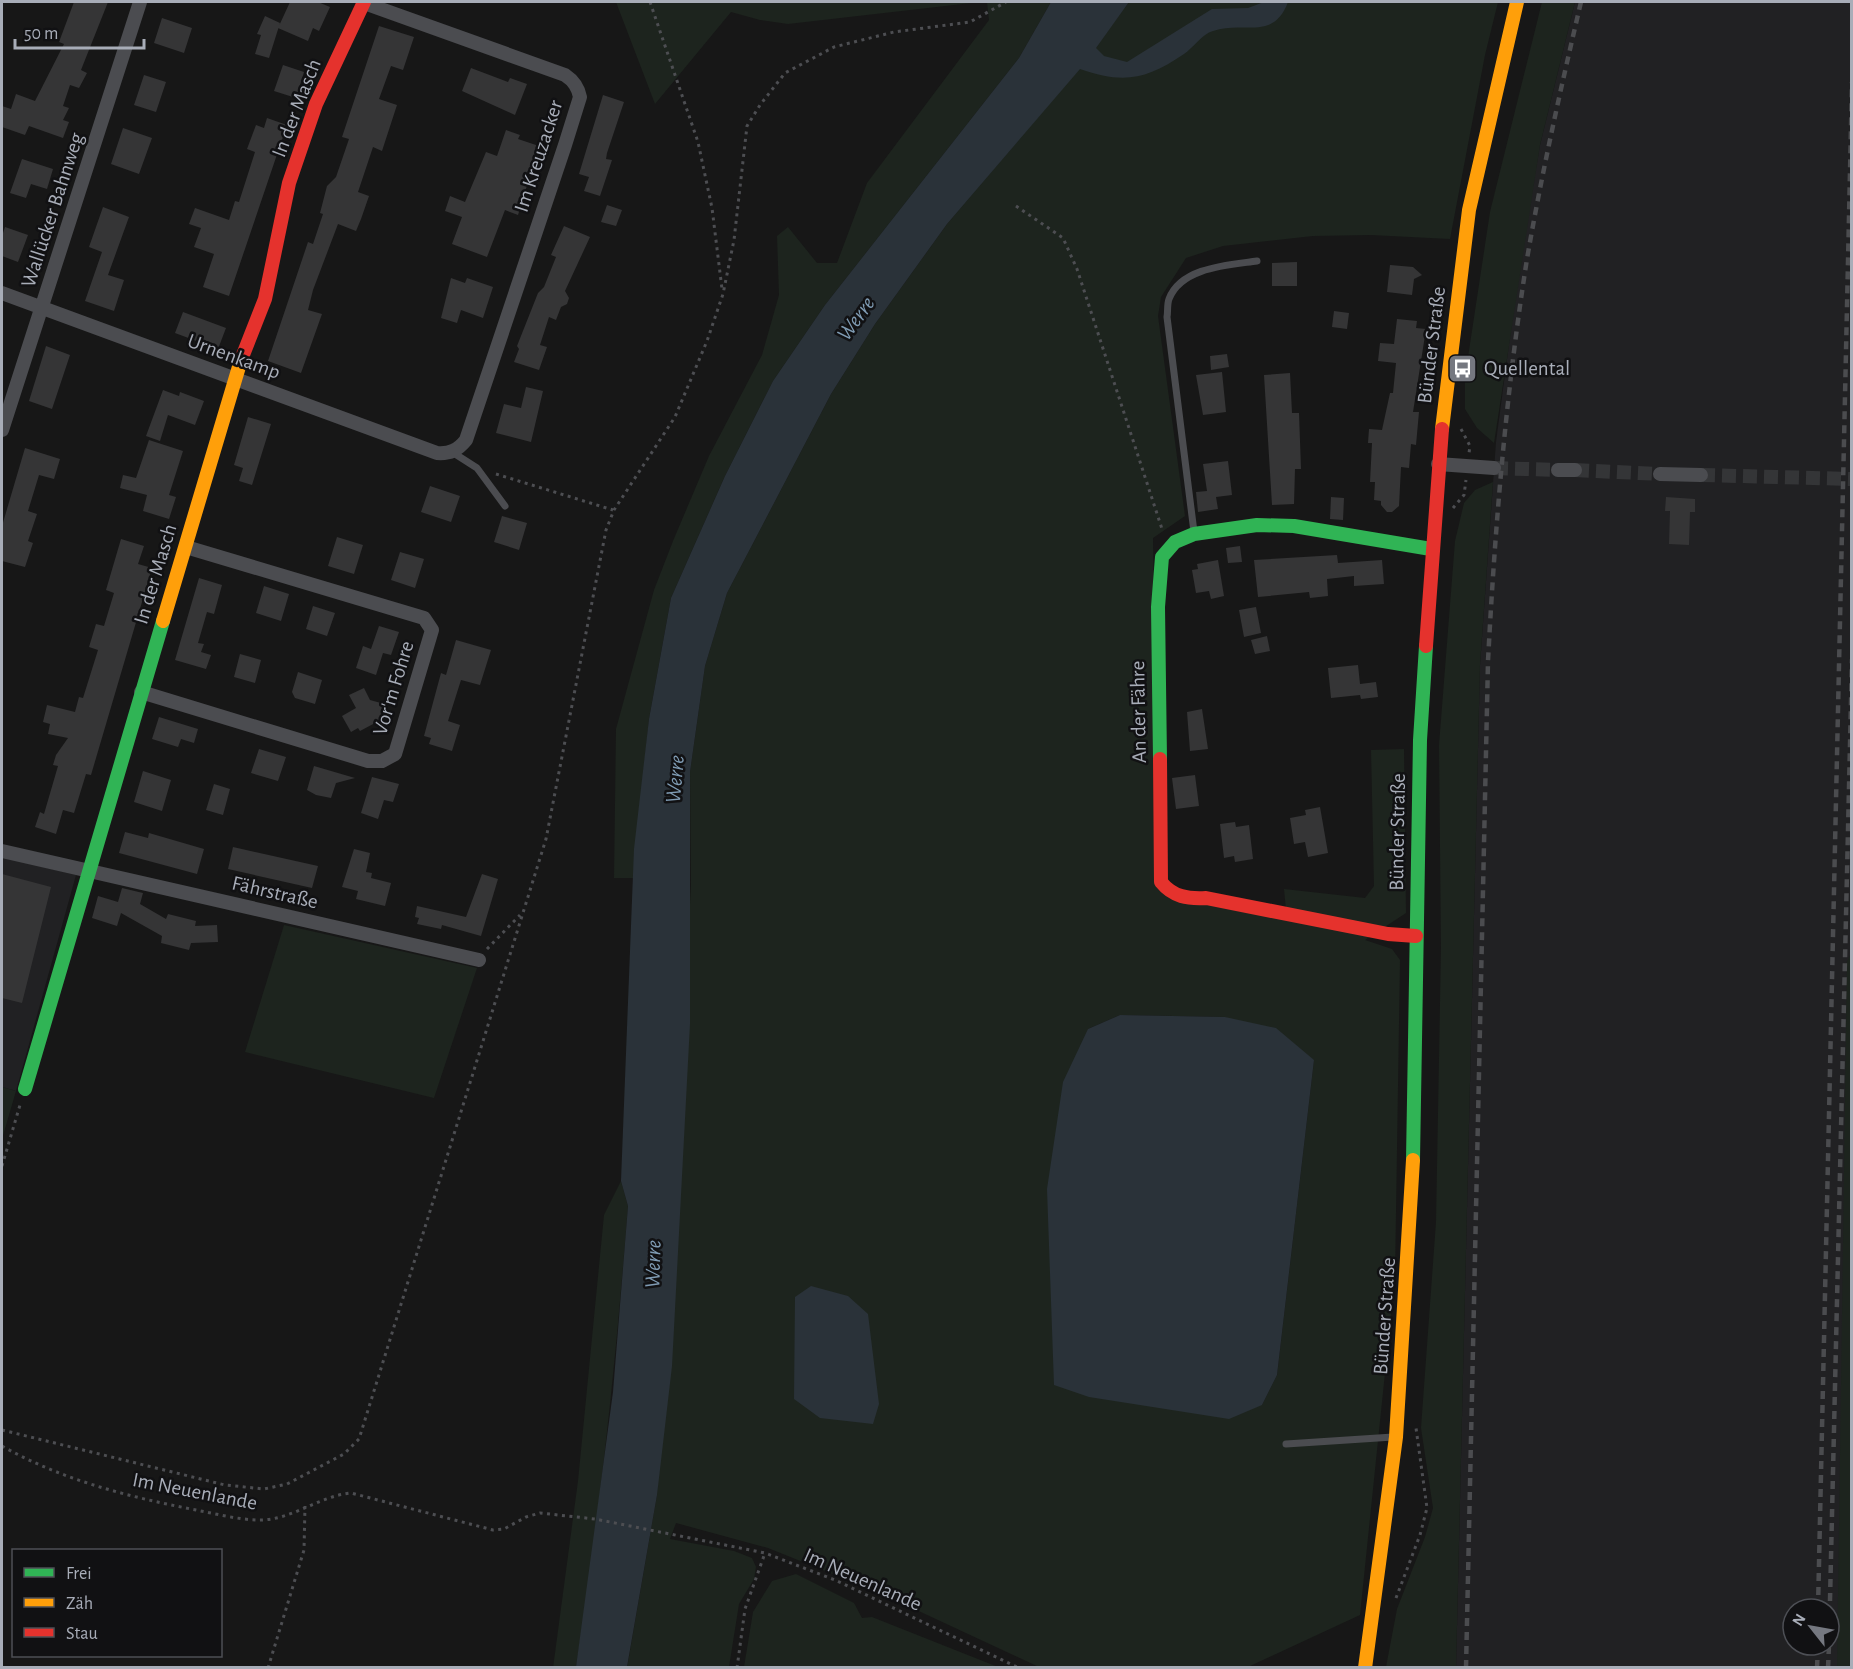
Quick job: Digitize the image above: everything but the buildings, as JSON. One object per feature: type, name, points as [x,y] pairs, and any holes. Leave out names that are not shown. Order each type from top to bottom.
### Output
[{"type":"street","name":"Wallücker Bahnweg","points":[[2,430],[140,2]]},
{"type":"street","name":"In der Masch","points":[[25,1089],[141,692],[186,547],[233,379],[265,299],[289,183],[316,104],[364,2]]},
{"type":"street","name":"Im Kreuzacker","points":[[364,2],[565,75],[571,79],[579,92],[565,145],[466,440],[452,452]]},
{"type":"street","name":"Bünder Straße","points":[[1365,1668],[1378,1586],[1396,1437],[1412,1179],[1419,740],[1438,464],[1469,210],[1517,2]]},
{"type":"street","name":"Urnenkamp","points":[[2,293],[437,453],[452,452]]},
{"type":"street","points":[[1438,464],[1494,468]]},
{"type":"street","points":[[1558,470],[1575,470]]},
{"type":"street","points":[[1660,474],[1701,475]]},
{"type":"street","points":[[1168,548],[1175,542],[1194,534],[1257,525],[1294,526],[1431,549]]},
{"type":"street","name":"Vor'm Fohre","points":[[141,692],[368,761],[382,761],[395,754],[432,630],[424,618],[186,547]]},
{"type":"street","name":"An der Fähre","points":[[1168,548],[1162,557],[1158,607],[1161,882],[1176,895],[1190,899],[1206,898],[1388,934],[1416,936]]},
{"type":"street","name":"Fährstraße","points":[[2,851],[479,960]]},
{"type":"lane","points":[[1194,534],[1167,318],[1169,299],[1182,282],[1194,275],[1215,267],[1257,261]]},
{"type":"lane","points":[[452,452],[477,468],[504,506]]},
{"type":"lane","points":[[1286,1444],[1396,1437]]},
{"type":"path","points":[[650,2],[698,141],[712,208],[723,294]]},
{"type":"path","points":[[2,1430],[225,1485],[264,1489],[287,1484],[344,1454],[358,1439],[367,1417],[521,914],[546,840],[606,530],[614,510],[675,417],[707,340],[723,294],[734,240],[747,126],[785,73],[834,47],[894,32],[970,22],[1006,2]]},
{"type":"path","points":[[1016,206],[1063,238],[1077,269],[1168,548]]},
{"type":"path","points":[[477,468],[614,510]]},
{"type":"path","points":[[479,960],[508,924],[521,914]]},
{"type":"path","points":[[2,1166],[25,1089]]},
{"type":"path","name":"Im Neuenlande","points":[[2,1446],[65,1476],[169,1505],[260,1520],[278,1518],[334,1495],[351,1493],[493,1530],[504,1529],[526,1517],[540,1513],[595,1519],[688,1536],[765,1553],[835,1580],[1019,1668]]},
{"type":"path","points":[[268,1668],[304,1550],[305,1506]]},
{"type":"path","points":[[737,1668],[746,1609],[765,1553]]},
{"type":"shaded area","points":[[616,2],[980,2],[788,24],[760,20],[731,12],[655,104]]},
{"type":"shaded area","points":[[987,2],[1051,2],[1019,58],[825,305],[773,381],[725,476],[671,598],[649,719],[633,878],[614,878],[616,729],[654,590],[673,541],[709,456],[762,355],[779,295],[777,236],[788,227],[817,263],[837,263],[867,183],[989,20]]},
{"type":"shaded area","points":[[1129,2],[1498,2],[1485,55],[1450,239],[1371,235],[1313,236],[1223,246],[1186,258],[1161,297],[1158,316],[1185,516],[1153,538],[1158,885],[1287,920],[1284,889],[1365,898],[1374,886],[1371,750],[1404,749],[1406,913],[1365,940],[1392,949],[1400,960],[1395,1276],[1360,1615],[1248,1667],[1039,1667],[880,1593],[768,1548],[676,1523],[670,1539],[734,1551],[752,1558],[756,1567],[754,1579],[739,1604],[729,1667],[627,1668],[657,1495],[691,886],[690,772],[705,666],[727,593],[831,394],[875,324],[947,224],[1079,69]],"holes":[[[1120,1015],[1225,1017],[1314,1060],[1277,1375],[1262,1405],[1088,1029]]]},
{"type":"shaded area","points":[[1542,2],[1575,2],[1540,145],[1494,443],[1477,428],[1465,409],[1465,377],[1490,212]]},
{"type":"shaded area","points":[[1575,2],[1851,2],[1851,1667],[1456,1668],[1480,665],[1496,442],[1520,261],[1540,145]]},
{"type":"shaded area","points":[[1493,482],[1480,665],[1456,1667],[1386,1667],[1397,1609],[1425,1537],[1433,1508],[1421,1428],[1436,1222],[1441,948],[1439,745],[1455,541],[1464,503],[1475,490]]},
{"type":"shaded area","points":[[2,857],[76,875],[16,1091],[2,1087]]},
{"type":"shaded area","points":[[284,925],[477,968],[434,1098],[245,1052]]},
{"type":"shaded area","points":[[1851,954],[1852,1667],[1837,1668],[1837,1657],[1841,1657],[1841,1597],[1838,1597],[1847,961]]},
{"type":"shaded area","points":[[2,1087],[16,1091],[2,1139]]},
{"type":"shaded area","points":[[621,1181],[628,1206],[613,1379],[585,1610],[576,1667],[553,1668],[578,1481],[604,1215]]},
{"type":"shaded area","points":[[796,1574],[854,1603],[862,1618],[872,1617],[998,1667],[744,1667],[753,1612],[772,1581]]},
{"type":"water","name":"Werre","points":[[1051,2],[1129,2],[1096,48],[1104,56],[1127,62],[1212,9],[1248,8],[1264,2],[1288,2],[1282,14],[1274,22],[1266,26],[1224,28],[1209,33],[1184,54],[1146,74],[1122,78],[1080,69],[947,224],[875,324],[831,394],[727,593],[705,666],[690,772],[690,1024],[672,1366],[657,1495],[627,1667],[576,1667],[613,1392],[628,1206],[621,1181],[634,849],[649,719],[671,598],[725,476],[773,381],[825,305],[1019,58]]},
{"type":"water","points":[[1120,1015],[1225,1017],[1276,1028],[1314,1060],[1277,1375],[1262,1405],[1229,1419],[1089,1397],[1054,1385],[1047,1189],[1063,1082],[1088,1029]]},
{"type":"water","points":[[811,1286],[848,1296],[868,1314],[879,1404],[873,1424],[820,1418],[794,1399],[795,1297]]},
{"type":"tunnel","points":[[1494,468],[1558,470]]},
{"type":"tunnel","points":[[1575,470],[1660,474]]},
{"type":"tunnel","points":[[1701,475],[1852,479]]},
{"type":"railway","points":[[1466,1668],[1488,661],[1494,560],[1507,409],[1527,259],[1552,130],[1581,2]]},
{"type":"railway","points":[[1818,1597],[1852,82]]},
{"type":"railway","points":[[1830,1597],[1852,659]]},
{"type":"railway","points":[[1817,1657],[1817,1668]]},
{"type":"railway","points":[[1828,1657],[1828,1668]]},
{"type":"traffic: fast","points":[[1160,759],[1158,607],[1162,557],[1175,542],[1194,534],[1257,525],[1294,526],[1431,549]]},
{"type":"traffic: fast","points":[[25,1089],[163,621]]},
{"type":"traffic: fast","points":[[1413,1160],[1420,740],[1426,646]]},
{"type":"traffic: slow","points":[[1442,429],[1469,210],[1517,2]]},
{"type":"traffic: slow","points":[[163,621],[241,360]]},
{"type":"traffic: slow","points":[[1365,1668],[1396,1437],[1413,1160]]},
{"type":"traffic: jam","points":[[241,360],[265,299],[289,183],[316,104],[364,2]]},
{"type":"traffic: jam","points":[[1426,646],[1442,429]]},
{"type":"traffic: jam","points":[[1160,759],[1161,882],[1171,891],[1187,897],[1206,898],[1388,934],[1416,936]]},
{"type":"place","name":"Quellental","points":[[1463,368]]}]
